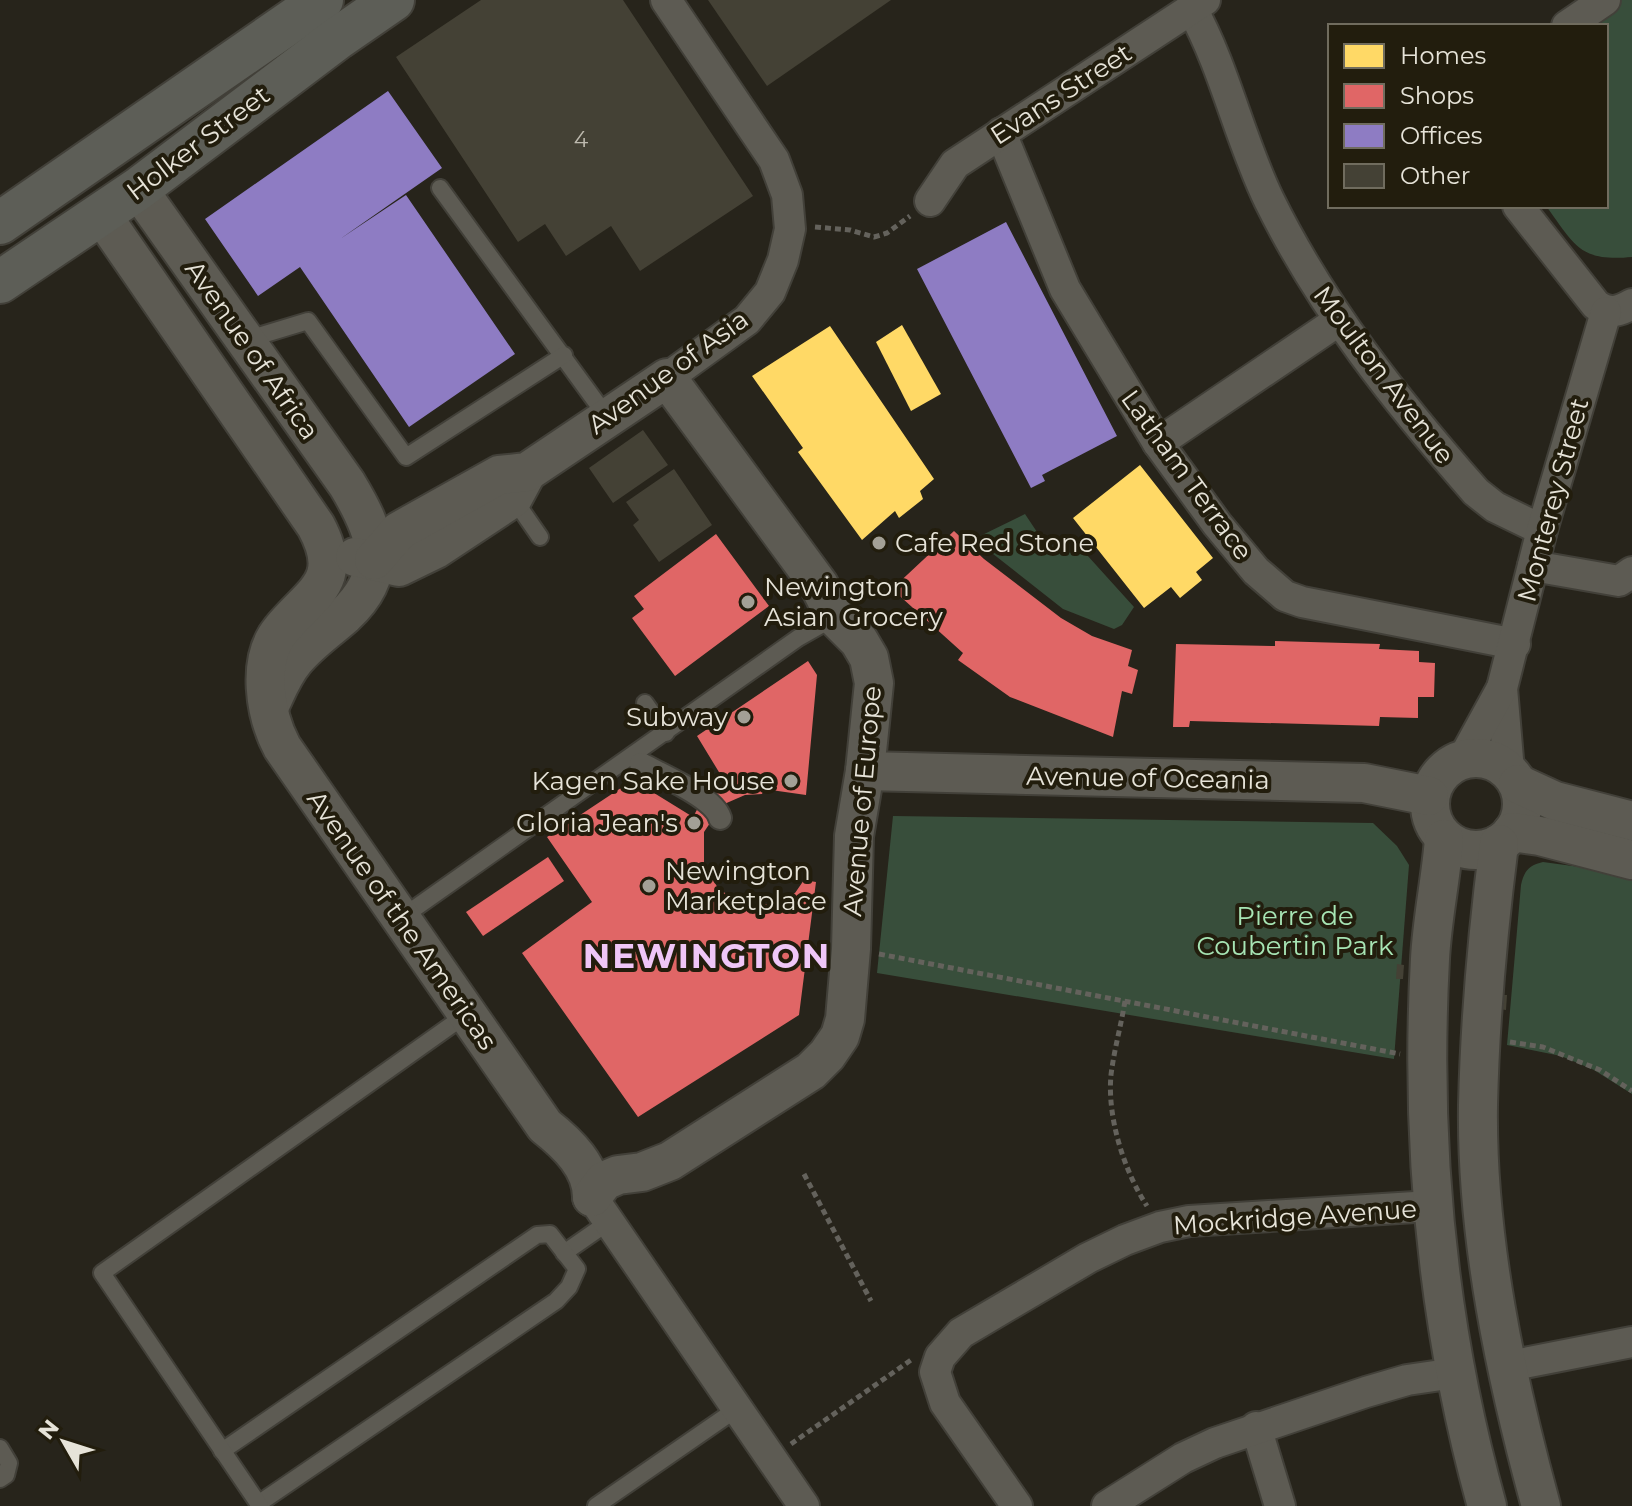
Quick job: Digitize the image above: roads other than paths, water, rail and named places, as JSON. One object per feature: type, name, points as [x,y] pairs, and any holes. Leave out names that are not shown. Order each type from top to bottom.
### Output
[{"type":"main road","name":"Holker Street","points":[[0,223],[322,0]]},
{"type":"main road","name":"Holker Street","points":[[0,282],[138,189],[393,0]]},
{"type":"main road","name":"Avenue of Africa","points":[[111,149],[138,189]]},
{"type":"main road","name":"Avenue of Africa","points":[[72,174],[101,214]]},
{"type":"street","name":"Avenue of Asia","points":[[328,558],[351,557],[399,567],[436,549],[607,417],[747,320],[770,292],[790,233],[787,195],[774,160],[666,0]]},
{"type":"street","points":[[1570,24],[1605,0]]},
{"type":"street","name":"Evans Street","points":[[930,201],[955,164],[1198,4]]},
{"type":"street","name":"Moulton Avenue","points":[[1198,4],[1268,197],[1308,275],[1338,321],[1476,492],[1495,507],[1542,530]]},
{"type":"street","name":"Latham Terrace","points":[[1001,133],[1065,289],[1158,443],[1227,536],[1263,578],[1285,596],[1302,602],[1515,644]]},
{"type":"street","name":"Avenue of Africa","points":[[138,189],[361,508],[373,532],[374,560]]},
{"type":"street","points":[[1520,208],[1586,296],[1619,308]]},
{"type":"street","name":"Avenue of Africa","points":[[101,214],[316,526],[325,543],[328,558]]},
{"type":"street","name":"Monterey Street","points":[[1463,759],[1502,688],[1542,530],[1619,308]]},
{"type":"street","points":[[1158,443],[1338,321]]},
{"type":"street","name":"Avenue of Europe","points":[[607,1198],[642,1172],[670,1161],[811,1071],[840,1036],[845,1019],[851,949],[854,836],[865,771],[874,683],[869,658],[859,641],[835,617],[819,585],[667,378]]},
{"type":"street","name":"Avenue of the Americas","points":[[328,558],[320,588],[280,631],[271,646],[267,664],[268,709],[273,730],[545,1126],[565,1142],[607,1198],[738,1408],[804,1506]]},
{"type":"street","points":[[268,709],[282,677],[293,662],[363,595],[375,574],[374,560]]},
{"type":"street","points":[[1533,566],[1619,581],[1632,572]]},
{"type":"street","name":"Monterey Street","points":[[1502,688],[1514,778]]},
{"type":"street","points":[[1632,821],[1555,801],[1514,778],[1488,758],[1463,759],[1445,769],[1429,796],[1432,819],[1444,839],[1457,847],[1485,850],[1506,838],[1540,836],[1632,860]]},
{"type":"street","points":[[641,764],[706,800],[718,811],[720,818]]},
{"type":"street","name":"Avenue of Oceania","points":[[865,771],[1364,783],[1429,796]]},
{"type":"street","points":[[1514,778],[1522,809],[1506,838],[1487,951],[1478,1106],[1480,1176],[1491,1281],[1524,1445],[1541,1506]]},
{"type":"street","points":[[1444,839],[1430,957],[1427,1125],[1431,1206],[1455,1373],[1487,1506]]},
{"type":"street","name":"Avenue of the Americas","points":[[545,1126],[548,1143],[573,1181],[607,1198]]},
{"type":"street","name":"Mockridge Avenue","points":[[1017,1506],[945,1403],[935,1372],[940,1357],[961,1333],[1075,1265],[1125,1240],[1160,1227],[1189,1221],[1431,1206]]},
{"type":"street","points":[[1509,1366],[1632,1342]]},
{"type":"street","points":[[1107,1506],[1183,1458],[1256,1427],[1407,1380],[1455,1373]]},
{"type":"street","points":[[1256,1427],[1280,1506]]},
{"type":"lane","points":[[440,188],[607,417]]},
{"type":"lane","points":[[244,340],[308,321],[406,457],[564,355]]},
{"type":"lane","points":[[520,485],[540,537]]},
{"type":"lane","points":[[401,918],[798,638],[835,617]]},
{"type":"lane","points":[[645,703],[666,733]]},
{"type":"lane","points":[[222,1451],[537,1235],[550,1234],[577,1269],[569,1287],[556,1301],[259,1505],[222,1451],[102,1273],[467,1014]]},
{"type":"lane","points":[[564,1253],[607,1198]]},
{"type":"lane","points":[[596,1506],[738,1408]]},
{"type":"lane","points":[[0,1448],[8,1459],[9,1467],[0,1479]]},
{"type":"place","name":"Cafe Red Stone","points":[[879,543]]},
{"type":"place","name":"Newington Asian Grocery","points":[[748,602]]},
{"type":"place","name":"Subway","points":[[744,717]]},
{"type":"place","name":"Kagen Sake House","points":[[791,781]]},
{"type":"place","name":"Gloria Jean's","points":[[694,823]]},
{"type":"place","name":"Newington Marketplace","points":[[649,886]]},
{"type":"district","name":"NEWINGTON","points":[[707,956]]},
{"type":"park label","name":"Pierre de Coubertin Park","points":[[1295,931]]}]
